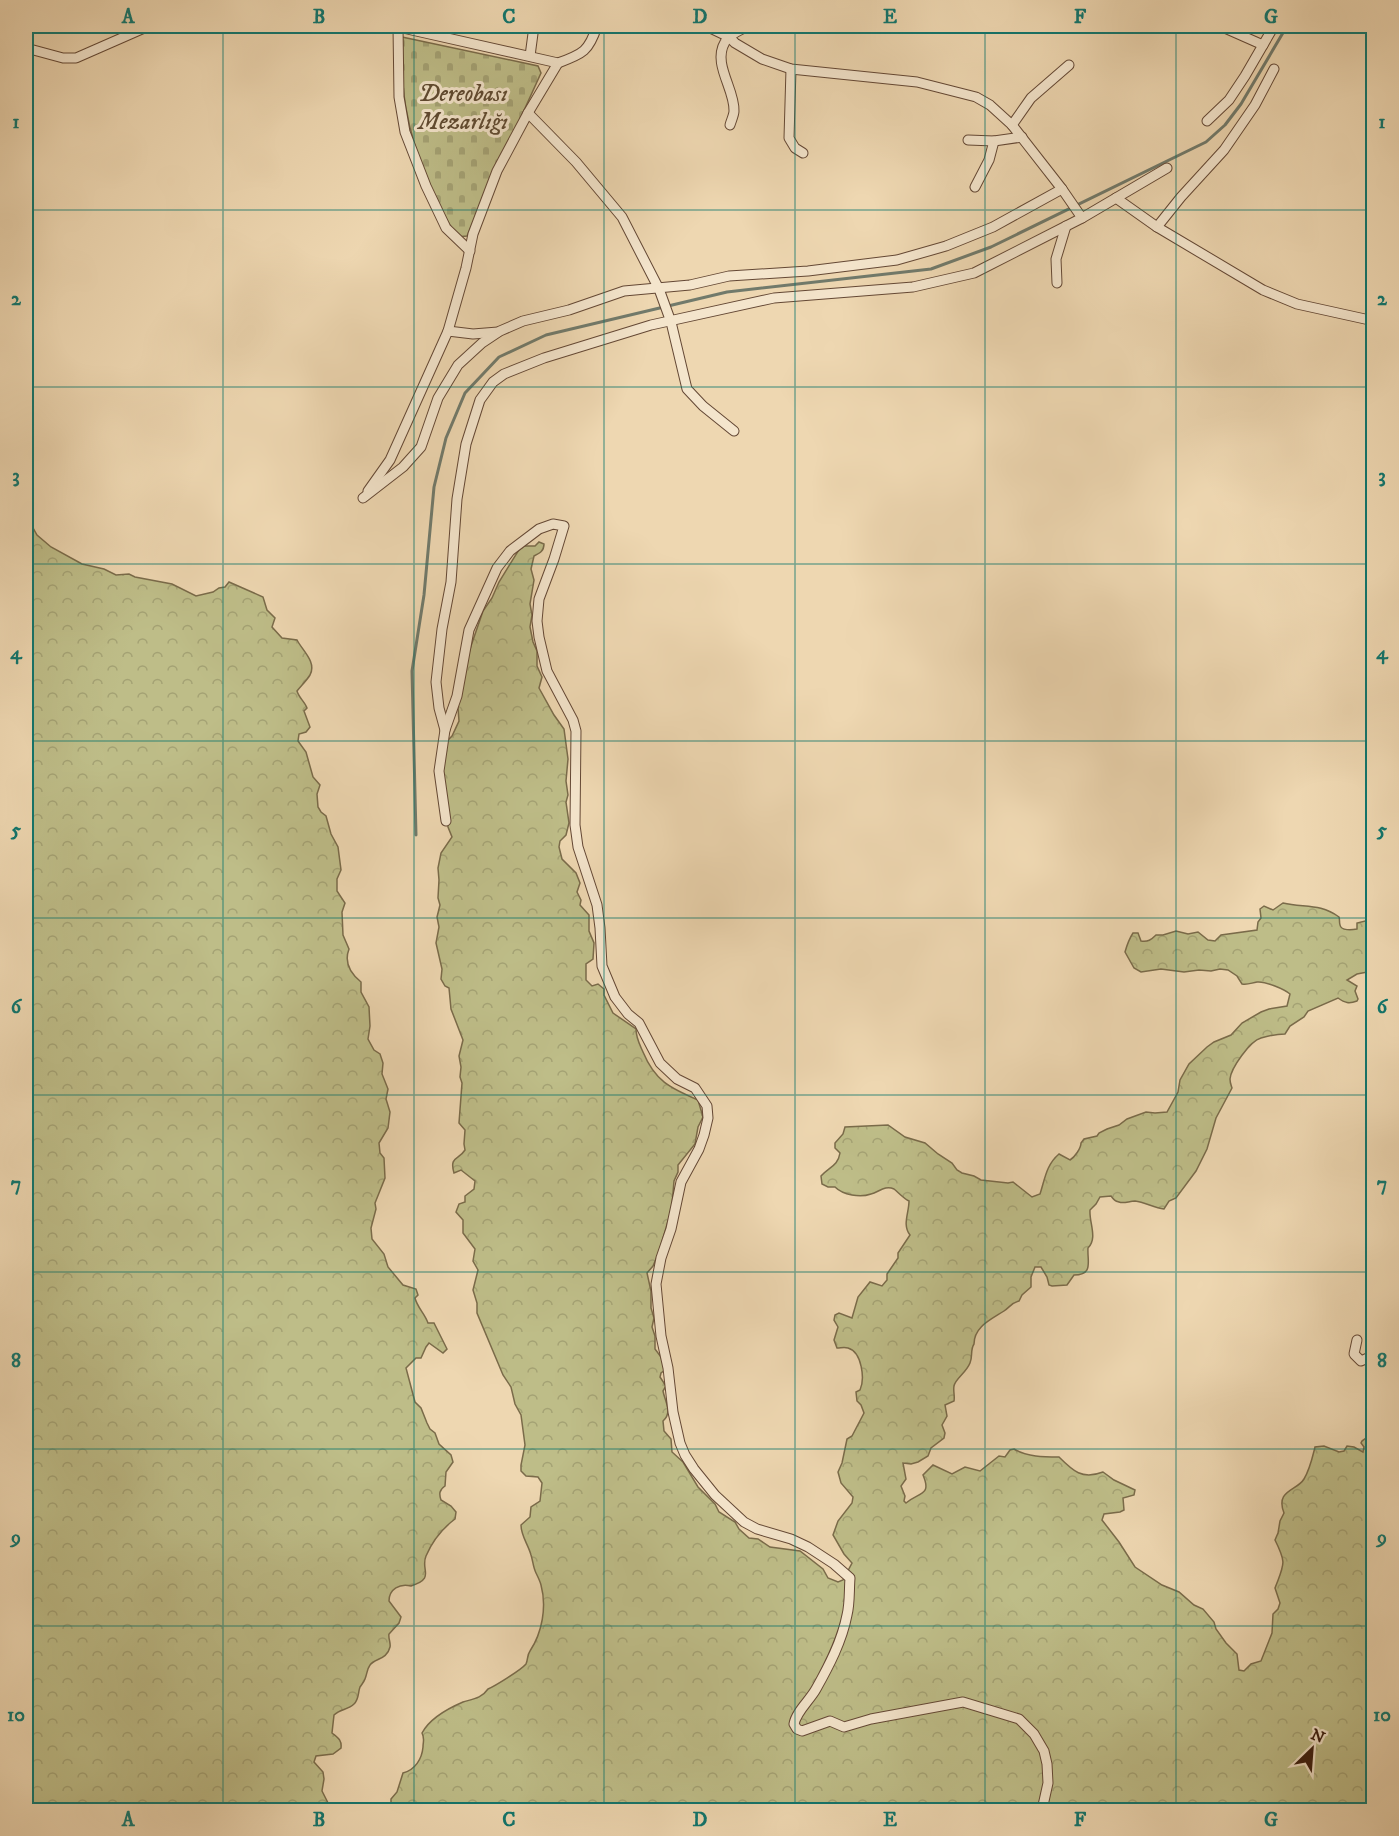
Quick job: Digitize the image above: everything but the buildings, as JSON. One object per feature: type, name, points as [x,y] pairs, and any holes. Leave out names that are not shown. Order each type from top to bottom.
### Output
[{"type":"street","points":[[26,48],[63,58],[76,58],[143,26]]},
{"type":"street","points":[[470,251],[446,228],[426,186],[405,132],[399,97],[395,26],[558,63],[579,55],[590,44],[597,26]]},
{"type":"street","points":[[530,56],[534,26]]},
{"type":"street","points":[[706,26],[729,37],[762,59],[791,69],[917,82],[976,97],[990,105],[1012,125],[1082,218]]},
{"type":"street","points":[[730,125],[734,111],[724,76],[722,56],[724,43],[729,37],[748,26]]},
{"type":"street","points":[[1220,26],[1263,45]]},
{"type":"street","points":[[1208,121],[1229,100],[1274,26]]},
{"type":"street","points":[[558,63],[496,171],[473,234],[448,331],[390,460],[363,498],[403,467],[421,447],[438,398],[458,364],[500,331],[524,321],[569,310],[624,291],[690,285],[729,276],[808,271],[897,260],[946,246],[993,227],[1062,189]]},
{"type":"street","points":[[1012,125],[1031,98],[1069,65]]},
{"type":"street","points":[[791,69],[789,138],[795,148],[803,153]]},
{"type":"street","points":[[1157,227],[1224,150],[1255,105],[1274,69]]},
{"type":"street","points":[[528,113],[576,162],[622,217],[659,289],[671,322],[687,389],[703,406],[734,431]]},
{"type":"street","points":[[968,140],[994,141],[1022,137]]},
{"type":"street","points":[[975,187],[989,160],[994,141]]},
{"type":"street","points":[[445,730],[439,708],[436,682],[442,629],[451,582],[460,476],[466,444],[480,400],[493,382],[504,374],[544,358],[651,325],[774,298],[913,287],[974,273],[1082,218],[1167,168]]},
{"type":"street","points":[[1116,198],[1157,227],[1263,290],[1297,304],[1374,321]]},
{"type":"street","points":[[1057,283],[1056,259],[1066,226]]},
{"type":"street","points":[[448,331],[473,334],[500,331]]},
{"type":"street","points":[[446,821],[439,771],[440,760],[445,730],[457,696],[464,649],[470,630],[497,568],[510,550],[539,528],[553,524],[564,526],[539,599],[537,621],[547,671],[573,720],[576,731],[575,825],[578,847],[597,905],[602,966],[615,997],[628,1014],[639,1023],[660,1063],[677,1079],[695,1088],[707,1106],[708,1118],[704,1135],[681,1182],[656,1284],[661,1336],[668,1368],[673,1412],[682,1449],[694,1470],[715,1495],[744,1522],[808,1547],[850,1578],[848,1614],[840,1637],[813,1695],[798,1713],[794,1724],[797,1729],[802,1731],[830,1721],[844,1727],[872,1719],[963,1702],[1019,1719],[1034,1734],[1044,1751],[1048,1783],[1042,1810]]},
{"type":"street","points":[[1357,1340],[1354,1354],[1362,1361],[1374,1354]]},
{"type":"green space","name":"Dereobası Mezarlığı","points":[[402,37],[538,66],[541,73],[467,236],[457,237],[447,220],[429,184],[415,147],[403,88]]},
{"type":"green space","points":[[26,520],[37,535],[51,547],[82,564],[104,569],[116,575],[129,574],[172,584],[196,596],[225,587],[229,582],[263,597],[267,610],[275,618],[272,627],[282,638],[297,640],[312,665],[310,675],[297,691],[307,708],[304,711],[310,727],[306,732],[299,734],[298,741],[306,752],[313,777],[320,785],[317,794],[318,807],[326,816],[331,834],[338,847],[341,870],[337,879],[337,891],[345,903],[342,912],[343,935],[349,949],[348,963],[351,971],[361,982],[361,992],[369,1007],[368,1039],[374,1050],[380,1054],[383,1063],[382,1074],[388,1089],[386,1099],[390,1112],[388,1128],[379,1143],[380,1153],[384,1158],[385,1178],[375,1203],[376,1209],[371,1228],[372,1239],[384,1254],[388,1267],[403,1285],[416,1289],[417,1304],[428,1323],[434,1323],[447,1349],[443,1353],[429,1343],[421,1358],[416,1358],[406,1368],[415,1402],[421,1408],[439,1444],[451,1455],[453,1462],[446,1472],[445,1486],[440,1496],[441,1500],[456,1512],[455,1519],[442,1531],[428,1551],[423,1580],[411,1586],[399,1586],[389,1597],[389,1601],[401,1617],[399,1623],[389,1634],[388,1651],[384,1657],[369,1667],[356,1702],[334,1715],[332,1733],[340,1741],[341,1748],[333,1754],[316,1756],[314,1762],[323,1772],[322,1791],[328,1803],[328,1810],[26,1810]]},
{"type":"green space","points":[[539,542],[544,546],[541,552],[534,556],[531,569],[534,580],[530,604],[532,615],[530,627],[537,651],[537,666],[542,677],[539,688],[564,729],[568,759],[566,802],[569,823],[566,835],[560,841],[559,847],[562,859],[576,873],[580,883],[577,892],[581,900],[580,905],[589,915],[589,931],[594,943],[593,959],[586,964],[586,980],[592,986],[598,984],[604,989],[604,995],[613,1013],[636,1029],[643,1052],[658,1077],[679,1092],[698,1100],[703,1117],[698,1127],[695,1144],[678,1165],[674,1181],[671,1217],[653,1266],[647,1273],[654,1318],[652,1327],[655,1349],[661,1357],[665,1370],[660,1377],[666,1386],[663,1391],[668,1407],[668,1414],[663,1421],[664,1431],[671,1439],[672,1452],[683,1462],[698,1487],[715,1504],[719,1512],[735,1522],[749,1538],[758,1539],[770,1547],[800,1551],[823,1569],[828,1578],[838,1582],[843,1580],[852,1563],[833,1535],[838,1521],[852,1503],[853,1497],[841,1483],[838,1472],[847,1439],[852,1436],[864,1413],[857,1401],[856,1392],[860,1390],[861,1385],[861,1366],[853,1351],[847,1348],[837,1348],[834,1340],[838,1327],[834,1320],[835,1315],[839,1313],[852,1318],[858,1297],[870,1282],[882,1286],[898,1258],[898,1253],[910,1235],[906,1227],[909,1201],[894,1189],[885,1188],[857,1196],[822,1184],[821,1176],[835,1164],[839,1157],[840,1153],[835,1148],[835,1143],[843,1134],[845,1127],[888,1125],[905,1137],[925,1143],[962,1173],[981,1180],[1013,1182],[1032,1197],[1040,1194],[1049,1168],[1059,1154],[1070,1160],[1084,1139],[1097,1136],[1127,1119],[1146,1112],[1167,1112],[1189,1064],[1207,1047],[1231,1035],[1242,1023],[1261,1012],[1287,1006],[1290,994],[1287,992],[1265,983],[1242,984],[1237,976],[1228,970],[1184,972],[1161,969],[1141,972],[1134,968],[1125,952],[1133,933],[1138,933],[1143,941],[1156,935],[1176,931],[1188,934],[1198,932],[1208,940],[1215,941],[1221,935],[1257,930],[1261,918],[1260,909],[1264,906],[1273,910],[1283,903],[1325,910],[1339,917],[1341,927],[1344,929],[1357,929],[1357,923],[1369,920],[1372,924],[1373,971],[1357,974],[1347,980],[1357,986],[1355,991],[1357,1001],[1347,1002],[1338,998],[1308,1011],[1304,1017],[1290,1026],[1285,1034],[1261,1038],[1247,1049],[1231,1074],[1232,1088],[1216,1118],[1207,1149],[1196,1171],[1176,1198],[1169,1201],[1164,1209],[1135,1201],[1121,1203],[1111,1196],[1100,1197],[1090,1210],[1092,1240],[1088,1248],[1087,1270],[1074,1275],[1067,1285],[1052,1286],[1049,1285],[1041,1267],[1035,1267],[1031,1277],[1031,1287],[1019,1301],[980,1328],[975,1338],[970,1363],[955,1383],[954,1401],[945,1405],[947,1416],[942,1425],[944,1438],[931,1448],[928,1456],[911,1464],[903,1463],[906,1479],[901,1486],[906,1503],[923,1493],[926,1487],[923,1475],[933,1465],[952,1474],[965,1467],[980,1471],[999,1456],[1005,1457],[1010,1450],[1014,1449],[1030,1455],[1059,1457],[1078,1473],[1089,1475],[1103,1472],[1135,1490],[1134,1495],[1123,1498],[1124,1510],[1104,1514],[1102,1520],[1135,1567],[1162,1585],[1179,1592],[1194,1605],[1203,1609],[1214,1622],[1226,1643],[1237,1654],[1239,1670],[1244,1671],[1251,1664],[1261,1661],[1272,1633],[1273,1614],[1280,1603],[1275,1588],[1283,1559],[1275,1540],[1284,1513],[1282,1500],[1304,1479],[1315,1447],[1324,1446],[1339,1452],[1344,1451],[1347,1446],[1363,1452],[1364,1447],[1361,1443],[1368,1435],[1370,1422],[1373,1420],[1373,1810],[396,1810],[391,1806],[391,1799],[397,1792],[403,1773],[414,1767],[421,1756],[424,1738],[422,1733],[425,1728],[446,1710],[480,1696],[526,1664],[540,1628],[543,1611],[541,1585],[521,1525],[530,1517],[531,1507],[540,1501],[542,1483],[538,1477],[526,1476],[521,1471],[525,1445],[521,1415],[515,1404],[511,1387],[503,1375],[477,1313],[473,1290],[478,1270],[473,1261],[475,1249],[463,1233],[463,1220],[456,1212],[459,1204],[465,1202],[465,1196],[474,1189],[475,1181],[461,1170],[454,1173],[453,1168],[454,1161],[465,1150],[465,1130],[459,1123],[462,1083],[459,1056],[463,1040],[451,1009],[449,988],[441,979],[442,969],[436,943],[440,905],[438,868],[441,853],[452,837],[448,827],[442,782],[446,742],[452,736],[459,721],[457,694],[483,611],[520,548],[535,546]]},
{"type":"waterway","points":[[416,835],[412,671],[424,595],[434,487],[446,438],[465,393],[499,357],[546,335],[727,292],[931,269],[991,247],[1206,142],[1225,125],[1241,104],[1287,26]]}]
